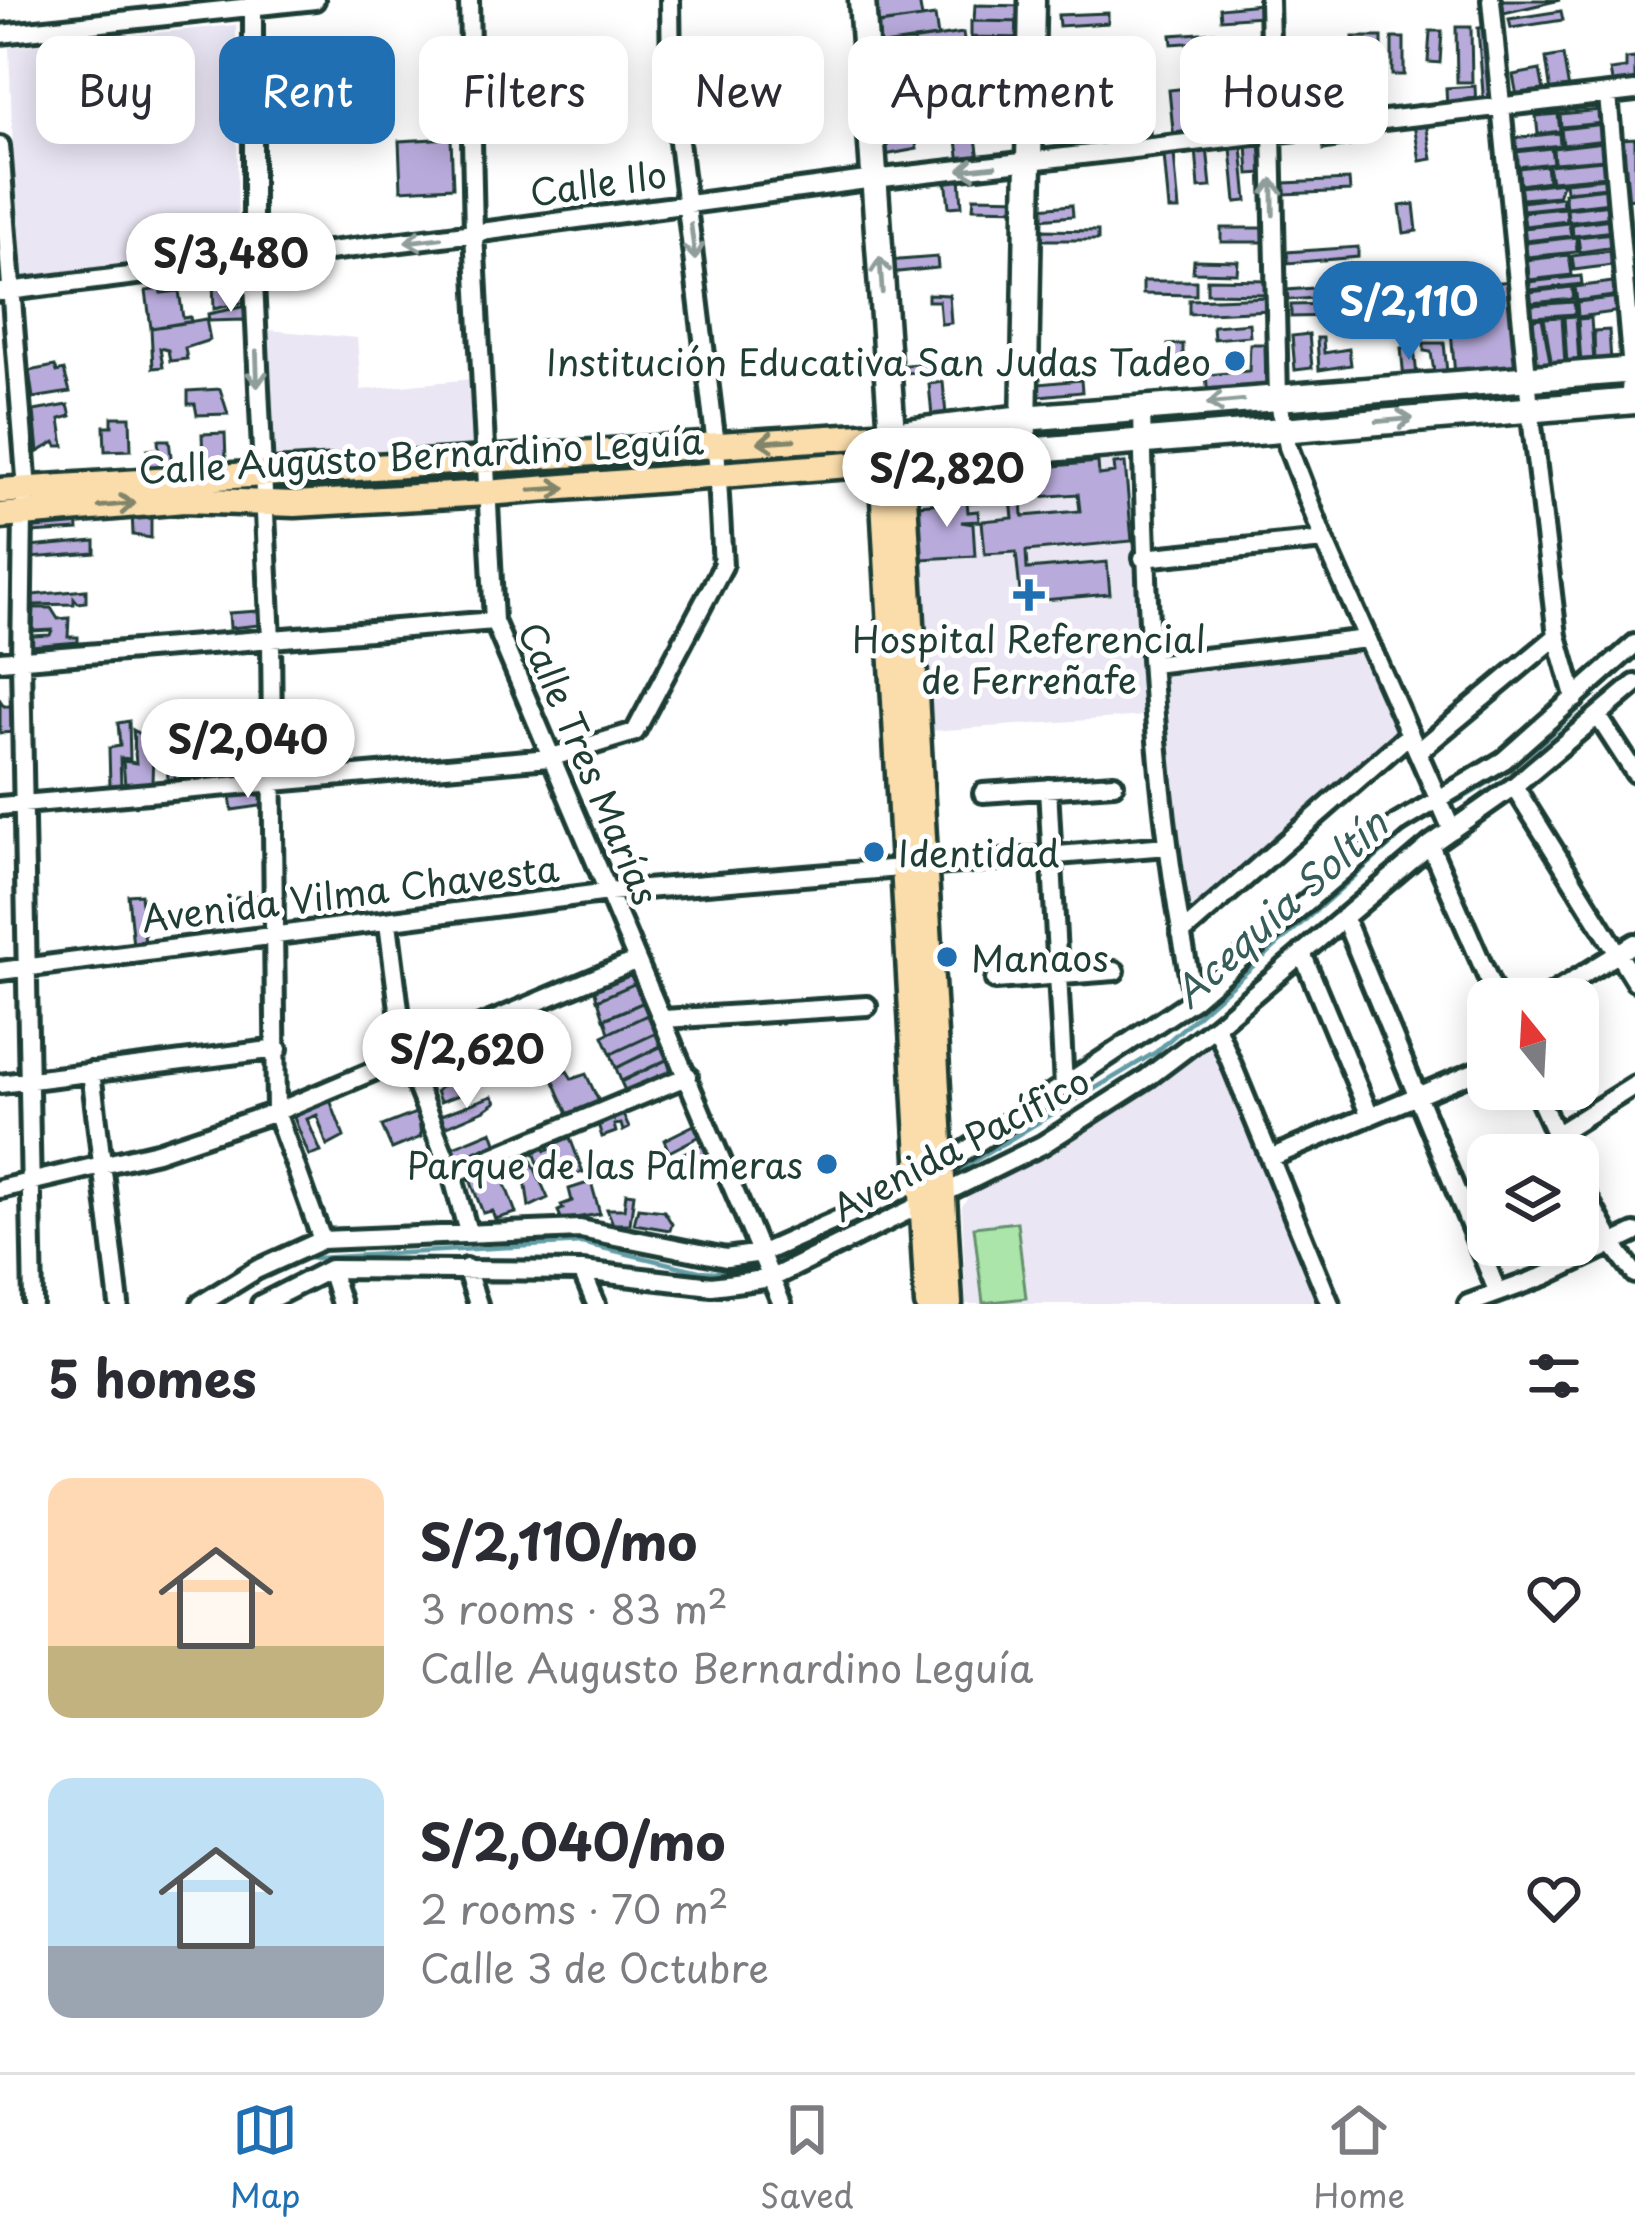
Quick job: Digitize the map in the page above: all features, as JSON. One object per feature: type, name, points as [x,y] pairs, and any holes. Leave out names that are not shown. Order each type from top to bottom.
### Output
[{"type":"main road","points":[[862,0],[892,434],[932,1173],[928,1304]]},
{"type":"main road","points":[[1025,449],[1032,0]]},
{"type":"main road","name":"Calle Augusto Bernardino Leguía","points":[[0,491],[17,506],[184,500],[487,460],[892,434],[1023,418],[1633,370]]},
{"type":"main road","name":"Calle Augusto Bernardino Leguía","points":[[264,487],[295,504],[486,493],[1632,401]]},
{"type":"main road","points":[[933,1201],[949,1304]]},
{"type":"street","points":[[0,34],[253,3],[315,0]]},
{"type":"street","name":"Calle Tres Marías","points":[[470,0],[475,233],[494,621],[782,1304]]},
{"type":"street","points":[[0,806],[549,758],[635,732],[723,566],[716,445],[671,76],[670,0]]},
{"type":"street","points":[[1269,0],[1270,36]]},
{"type":"street","points":[[1491,0],[1557,636],[1575,699]]},
{"type":"street","points":[[253,3],[253,261],[271,640],[276,1112],[322,1240]]},
{"type":"street","name":"Calle Ilo","points":[[1388,121],[1635,91]]},
{"type":"street","points":[[1608,94],[1632,401]]},
{"type":"street","name":"Calle Ilo","points":[[5,291],[874,179],[1200,144]]},
{"type":"street","points":[[1272,144],[1278,398],[1284,430],[1324,539],[1444,812]]},
{"type":"street","points":[[0,146],[22,660],[33,1304]]},
{"type":"street","points":[[1142,409],[1143,558],[1167,846],[1194,998]]},
{"type":"street","points":[[1143,558],[1324,539]]},
{"type":"street","points":[[0,661],[494,621]]},
{"type":"street","points":[[1180,934],[1414,742],[1557,636]]},
{"type":"street","points":[[1152,664],[1367,639]]},
{"type":"street","points":[[200,1304],[256,1270],[322,1240],[580,1229],[768,1267],[932,1173],[1194,998],[1397,824],[1444,812],[1635,644]]},
{"type":"street","name":"Avenida Pacífico","points":[[261,1304],[331,1269],[582,1271],[712,1286],[933,1201],[1042,1145],[1147,1078],[1216,1026],[1430,845],[1444,812],[1514,786],[1635,684]]},
{"type":"street","points":[[1598,716],[1635,773]]},
{"type":"street","points":[[983,793],[1114,784]]},
{"type":"street","points":[[1514,786],[1635,981]]},
{"type":"street","points":[[1048,788],[1064,1086]]},
{"type":"street","points":[[1430,845],[1488,978]]},
{"type":"street","name":"Avenida Vilma Chavesta","points":[[0,971],[610,892],[1167,846]]},
{"type":"street","points":[[1344,917],[1498,1293]]},
{"type":"street","points":[[388,923],[405,1056],[452,1174],[468,1232]]},
{"type":"street","points":[[1579,978],[1635,943]]},
{"type":"street","points":[[1302,953],[1370,1116]]},
{"type":"street","points":[[0,1189],[157,1152],[276,1112],[635,961]]},
{"type":"street","points":[[995,980],[1115,971]]},
{"type":"street","points":[[664,1019],[867,1006]]},
{"type":"street","points":[[1216,1026],[1330,1304]]},
{"type":"street","points":[[0,1084],[278,1049]]},
{"type":"street","points":[[91,1072],[119,1304]]},
{"type":"street","points":[[1270,1159],[1467,1075]]},
{"type":"street","points":[[452,1174],[688,1076]]},
{"type":"street","points":[[1557,1134],[1635,1085]]},
{"type":"street","points":[[1599,1218],[1635,1274]]},
{"type":"street","points":[[1468,1304],[1614,1246],[1635,1233]]},
{"type":"street","points":[[466,1268],[478,1304]]},
{"type":"street","points":[[331,1269],[341,1304]]},
{"type":"street","points":[[582,1271],[596,1304]]},
{"type":"shaded area","points":[[236,25],[236,36],[219,36],[219,144],[237,144],[238,246],[18,281],[9,47],[36,44],[36,144],[195,144],[195,36],[122,36]]},
{"type":"shaded area","points":[[269,330],[357,338],[361,390],[472,379],[475,442],[471,453],[280,464],[272,460]]},
{"type":"shaded area","name":"Hospital Referencial de Ferreñafe","points":[[1127,459],[1145,716],[931,731],[913,474]]},
{"type":"shaded area","points":[[1359,649],[1399,732],[1187,914],[1161,670]]},
{"type":"shaded area","points":[[1208,1046],[1217,1051],[1322,1304],[966,1304],[962,1206],[969,1196]]},
{"type":"green space","points":[[1495,389],[1509,393],[1511,405],[1304,417],[1305,405]]},
{"type":"green space","points":[[1259,410],[1261,424],[916,451],[915,438]]},
{"type":"green space","points":[[462,474],[461,490],[274,495],[272,481]]},
{"type":"green space","points":[[1017,1222],[1026,1298],[983,1303],[974,1227]]},
{"type":"building","points":[[919,0],[922,18],[877,24],[873,2]]},
{"type":"building","points":[[1505,0],[1560,0],[1504,13],[1502,1]]},
{"type":"building","points":[[1260,4],[1261,16],[1221,19],[1220,8]]},
{"type":"building","points":[[975,5],[1027,6],[1027,22],[974,21]]},
{"type":"building","points":[[1561,11],[1563,20],[1511,28],[1509,19]]},
{"type":"building","points":[[1108,13],[1108,23],[1059,26],[1058,15]]},
{"type":"building","points":[[935,16],[938,36],[875,36],[873,25]]},
{"type":"building","points":[[971,21],[1027,22],[1026,36],[971,36]]},
{"type":"building","points":[[1456,27],[1471,27],[1472,82],[1457,82]]},
{"type":"building","points":[[1489,27],[1495,105],[1484,106],[1478,28]]},
{"type":"building","points":[[1430,31],[1442,31],[1440,63],[1428,62]]},
{"type":"building","points":[[1214,32],[1214,36],[1180,36],[1180,43],[1172,44],[1171,35]]},
{"type":"building","points":[[1392,38],[1404,38],[1404,75],[1392,75]]},
{"type":"building","points":[[1563,55],[1569,90],[1551,93],[1546,58]]},
{"type":"building","points":[[1635,58],[1635,84],[1613,87],[1610,70],[1626,68],[1626,59]]},
{"type":"building","points":[[1540,70],[1544,91],[1517,96],[1513,75]]},
{"type":"building","points":[[1475,86],[1476,107],[1447,109],[1446,88]]},
{"type":"building","points":[[1180,89],[1180,139],[1174,140],[1169,90]]},
{"type":"building","points":[[1601,110],[1603,123],[1561,127],[1560,114]]},
{"type":"building","points":[[1558,114],[1560,131],[1538,134],[1536,116]]},
{"type":"building","points":[[1426,123],[1432,159],[1420,161],[1414,125]]},
{"type":"building","points":[[1604,124],[1605,140],[1563,145],[1561,129]]},
{"type":"building","points":[[1559,133],[1560,145],[1516,150],[1514,138]]},
{"type":"building","points":[[1635,138],[1635,198],[1625,199],[1621,139]]},
{"type":"building","points":[[399,141],[451,144],[453,187],[401,190]]},
{"type":"building","points":[[1604,142],[1605,159],[1554,163],[1553,148]]},
{"type":"building","points":[[883,144],[916,144],[917,149],[885,155]]},
{"type":"building","points":[[958,144],[977,144],[979,160],[960,163]]},
{"type":"building","points":[[1066,144],[1092,144],[1092,151],[1066,152]]},
{"type":"building","points":[[1247,144],[1260,144],[1263,173],[1249,174]]},
{"type":"building","points":[[1323,144],[1350,144],[1350,146],[1324,150]]},
{"type":"building","points":[[1207,147],[1211,187],[1199,188],[1196,148]]},
{"type":"building","points":[[1242,147],[1247,201],[1236,202],[1231,148]]},
{"type":"building","points":[[1551,148],[1553,163],[1517,167],[1516,152]]},
{"type":"building","points":[[1174,154],[1179,210],[1169,210],[1164,155]]},
{"type":"building","points":[[1604,160],[1606,176],[1551,181],[1548,165]]},
{"type":"building","points":[[1546,165],[1548,181],[1520,185],[1518,168]]},
{"type":"building","points":[[960,176],[962,206],[949,207],[946,177]]},
{"type":"building","points":[[1606,178],[1607,187],[1566,191],[1565,182]]},
{"type":"building","points":[[1349,180],[1350,191],[1285,194],[1285,183]]},
{"type":"building","points":[[1563,182],[1558,196],[1522,199],[1520,187]]},
{"type":"building","points":[[1608,188],[1610,202],[1566,207],[1564,193]]},
{"type":"building","points":[[974,197],[1024,198],[1024,209],[973,208]]},
{"type":"building","points":[[1562,197],[1563,206],[1523,210],[1522,202]]},
{"type":"building","points":[[1414,204],[1417,231],[1404,233],[1400,206]]},
{"type":"building","points":[[1611,204],[1612,217],[1568,219],[1567,209]]},
{"type":"building","points":[[1072,205],[1073,216],[1039,219],[1038,208]]},
{"type":"building","points":[[1566,208],[1567,221],[1525,226],[1523,212]]},
{"type":"building","points":[[1612,219],[1613,231],[1573,236],[1572,224]]},
{"type":"building","points":[[1569,223],[1571,236],[1525,241],[1524,228]]},
{"type":"building","points":[[1221,228],[1265,228],[1265,242],[1221,242]]},
{"type":"building","points":[[1040,230],[1098,231],[1098,240],[1040,240]]},
{"type":"building","points":[[1613,233],[1615,247],[1580,252],[1578,237]]},
{"type":"building","points":[[1576,237],[1577,252],[1527,257],[1525,243]]},
{"type":"building","points":[[1358,247],[1358,257],[1288,263],[1287,252]]},
{"type":"building","points":[[1618,250],[1620,264],[1574,270],[1572,256]]},
{"type":"building","points":[[1569,255],[1572,275],[1529,280],[1527,260]]},
{"type":"building","points":[[937,257],[938,268],[888,273],[887,261]]},
{"type":"building","points":[[1194,260],[1238,261],[1237,273],[1193,272]]},
{"type":"building","points":[[1581,276],[1582,284],[1530,290],[1529,282]]},
{"type":"building","points":[[247,277],[246,302],[214,309],[213,280]]},
{"type":"building","points":[[1207,279],[1270,280],[1270,294],[1207,293]]},
{"type":"building","points":[[1143,281],[1196,281],[1196,295],[1143,294]]},
{"type":"building","points":[[1513,281],[1519,371],[1455,375],[1447,287]]},
{"type":"building","points":[[1620,281],[1620,295],[1577,301],[1575,287]]},
{"type":"building","points":[[1370,284],[1370,294],[1288,300],[1287,290]]},
{"type":"building","points":[[1572,287],[1574,299],[1531,303],[1530,292]]},
{"type":"building","points":[[160,289],[161,293],[179,291],[183,318],[190,317],[191,322],[151,328],[146,291]]},
{"type":"building","points":[[928,294],[949,295],[951,323],[941,324],[939,301],[928,301]]},
{"type":"building","points":[[1269,297],[1270,310],[1189,314],[1189,300]]},
{"type":"building","points":[[1620,297],[1621,311],[1578,317],[1577,302]]},
{"type":"building","points":[[1396,300],[1397,315],[1344,318],[1343,303]]},
{"type":"building","points":[[1574,302],[1575,314],[1532,317],[1531,305]]},
{"type":"building","points":[[1334,304],[1334,316],[1291,317],[1291,305]]},
{"type":"building","points":[[246,306],[252,324],[209,321],[208,314]]},
{"type":"building","points":[[1576,316],[1579,363],[1567,364],[1564,317]]},
{"type":"building","points":[[1562,317],[1565,365],[1552,366],[1544,318]]},
{"type":"building","points":[[1542,318],[1550,361],[1544,365],[1536,361],[1533,319]]},
{"type":"building","points":[[1591,318],[1594,363],[1581,364],[1578,319]]},
{"type":"building","points":[[206,319],[210,340],[185,348],[187,359],[170,361],[168,350],[160,348],[163,367],[153,368],[151,328]]},
{"type":"building","points":[[1249,323],[1250,336],[1214,339],[1213,326]]},
{"type":"building","points":[[1609,330],[1611,362],[1595,363],[1594,331]]},
{"type":"building","points":[[1309,334],[1312,368],[1295,370],[1292,336]]},
{"type":"building","points":[[1317,338],[1323,338],[1324,353],[1349,349],[1351,365],[1319,370]]},
{"type":"building","points":[[1424,343],[1444,343],[1448,382],[1428,384],[1427,373],[1434,372],[1431,352],[1424,351]]},
{"type":"building","points":[[1183,344],[1183,371],[1169,371],[1168,345]]},
{"type":"building","points":[[1250,344],[1265,344],[1266,391],[1208,396],[1206,375],[1249,371]]},
{"type":"building","points":[[1414,347],[1417,377],[1404,379],[1401,348]]},
{"type":"building","points":[[952,361],[953,369],[895,374],[894,366]]},
{"type":"building","points":[[55,366],[57,372],[64,370],[70,392],[33,398],[29,371]]},
{"type":"building","points":[[1081,380],[1082,392],[1039,396],[1038,384]]},
{"type":"building","points":[[943,382],[946,415],[932,416],[929,384]]},
{"type":"building","points":[[220,389],[228,414],[197,415],[195,404],[188,404],[188,391]]},
{"type":"building","points":[[68,405],[71,416],[60,419],[64,446],[55,442],[38,452],[34,411]]},
{"type":"building","points":[[112,417],[130,417],[131,450],[105,451],[104,426],[112,426]]},
{"type":"building","points":[[225,433],[226,460],[203,461],[202,434]]},
{"type":"building","points":[[158,440],[169,440],[172,465],[147,466],[147,450],[159,454]]},
{"type":"building","points":[[1098,462],[1099,475],[1115,473],[1114,464],[1125,463],[1132,541],[1026,551],[1027,569],[1107,562],[1110,594],[1021,602],[1016,552],[985,554],[982,521],[1013,518],[1011,499],[972,503],[969,474]],"holes":[[[1078,494],[1080,511],[1023,516],[1022,498]]]},
{"type":"building","points":[[967,501],[968,512],[978,511],[979,521],[961,522],[973,524],[975,556],[921,559],[918,505]]},
{"type":"building","points":[[132,509],[151,509],[151,538],[133,535]]},
{"type":"building","points":[[77,516],[78,530],[32,533],[32,524]]},
{"type":"building","points":[[95,541],[95,553],[30,558],[29,547]]},
{"type":"building","points":[[86,590],[86,602],[74,598],[74,604],[33,605],[32,595]]},
{"type":"building","points":[[34,608],[51,608],[58,619],[69,618],[68,637],[78,637],[78,642],[31,646],[32,636],[50,635],[52,630],[33,631]]},
{"type":"building","points":[[258,611],[260,625],[230,628],[229,613]]},
{"type":"building","points":[[0,700],[11,706],[16,732],[0,733]]},
{"type":"building","points":[[194,710],[192,729],[185,727],[184,746],[175,750],[175,779],[168,780],[165,725],[174,726],[174,720]]},
{"type":"building","points":[[256,713],[259,723],[222,735],[215,716],[237,719],[236,714]]},
{"type":"building","points":[[129,721],[130,759],[120,758],[121,787],[110,786],[109,748],[120,746],[118,723]]},
{"type":"building","points":[[147,729],[153,752],[152,783],[125,785],[123,761],[136,763],[133,730],[142,735]]},
{"type":"building","points":[[199,730],[210,732],[211,776],[200,776]]},
{"type":"building","points":[[186,731],[196,731],[196,779],[180,777],[179,750],[186,750]]},
{"type":"building","points":[[265,794],[267,805],[232,810],[230,796]]},
{"type":"building","points":[[141,894],[145,945],[133,946],[128,895]]},
{"type":"building","points":[[266,895],[267,908],[234,909],[234,898]]},
{"type":"building","points":[[638,971],[641,981],[597,1000],[594,987]]},
{"type":"building","points":[[641,981],[649,1000],[604,1019],[598,1000]]},
{"type":"building","points":[[649,1000],[653,1012],[609,1033],[605,1019]]},
{"type":"building","points":[[654,1012],[663,1030],[611,1054],[603,1036]]},
{"type":"building","points":[[663,1030],[668,1042],[616,1068],[611,1054]]},
{"type":"building","points":[[669,1043],[674,1056],[621,1081],[616,1068]]},
{"type":"building","points":[[675,1056],[681,1069],[627,1095],[621,1082]]},
{"type":"building","points":[[567,1071],[572,1079],[586,1074],[602,1108],[571,1121],[552,1077]]},
{"type":"building","points":[[460,1072],[464,1086],[459,1095],[440,1102],[436,1091],[444,1085],[436,1081]]},
{"type":"building","points":[[492,1096],[496,1102],[485,1110],[445,1127],[441,1115]]},
{"type":"building","points":[[330,1100],[344,1137],[327,1146],[317,1115],[307,1119],[321,1152],[309,1156],[293,1115]]},
{"type":"building","points":[[620,1108],[629,1128],[623,1131],[621,1124],[614,1125],[616,1132],[602,1137],[596,1117],[607,1113],[613,1119],[612,1112]]},
{"type":"building","points":[[418,1112],[421,1137],[392,1149],[382,1126]]},
{"type":"building","points":[[700,1122],[704,1134],[669,1152],[664,1140]]},
{"type":"building","points":[[567,1130],[583,1172],[567,1177],[553,1158],[552,1167],[541,1171],[531,1144],[540,1140],[545,1151],[549,1150],[546,1138]]},
{"type":"building","points":[[492,1131],[499,1151],[458,1168],[451,1148]]},
{"type":"building","points":[[712,1141],[715,1152],[677,1171],[679,1155]]},
{"type":"building","points":[[526,1149],[548,1198],[529,1207],[524,1172],[516,1174],[512,1165],[502,1169],[499,1162]]},
{"type":"building","points":[[496,1161],[516,1213],[495,1219],[492,1211],[483,1213],[467,1172]]},
{"type":"building","points":[[591,1182],[600,1214],[562,1220],[558,1211],[572,1201],[569,1189]]},
{"type":"building","points":[[626,1193],[634,1194],[630,1224],[613,1224],[607,1209],[624,1209]]},
{"type":"building","points":[[638,1208],[664,1211],[672,1224],[670,1230],[634,1224]]},
{"type":"waterway","name":"Acequia Soltín","points":[[1448,806],[1523,757],[1635,657]]},
{"type":"waterway","name":"Acequia Soltín","points":[[949,1176],[1156,1052],[1415,823],[1438,811]]},
{"type":"waterway","name":"Acequia Soltín","points":[[827,1242],[907,1199]]},
{"type":"waterway","name":"Acequia Soltín","points":[[299,1259],[582,1243],[699,1271],[751,1274]]},
{"type":"waterway","name":"Acequia Soltín","points":[[217,1304],[246,1286]]},
{"type":"place","name":"Institución Educativa San Judas Tadeo","points":[[1235,361]]},
{"type":"place","name":"Hospital Referencial de Ferreñafe","points":[[1029,595]]},
{"type":"place","name":"Identidad","points":[[874,852]]},
{"type":"place","name":"Manaos","points":[[947,957]]},
{"type":"place","name":"Parque de las Palmeras","points":[[827,1164]]}]
